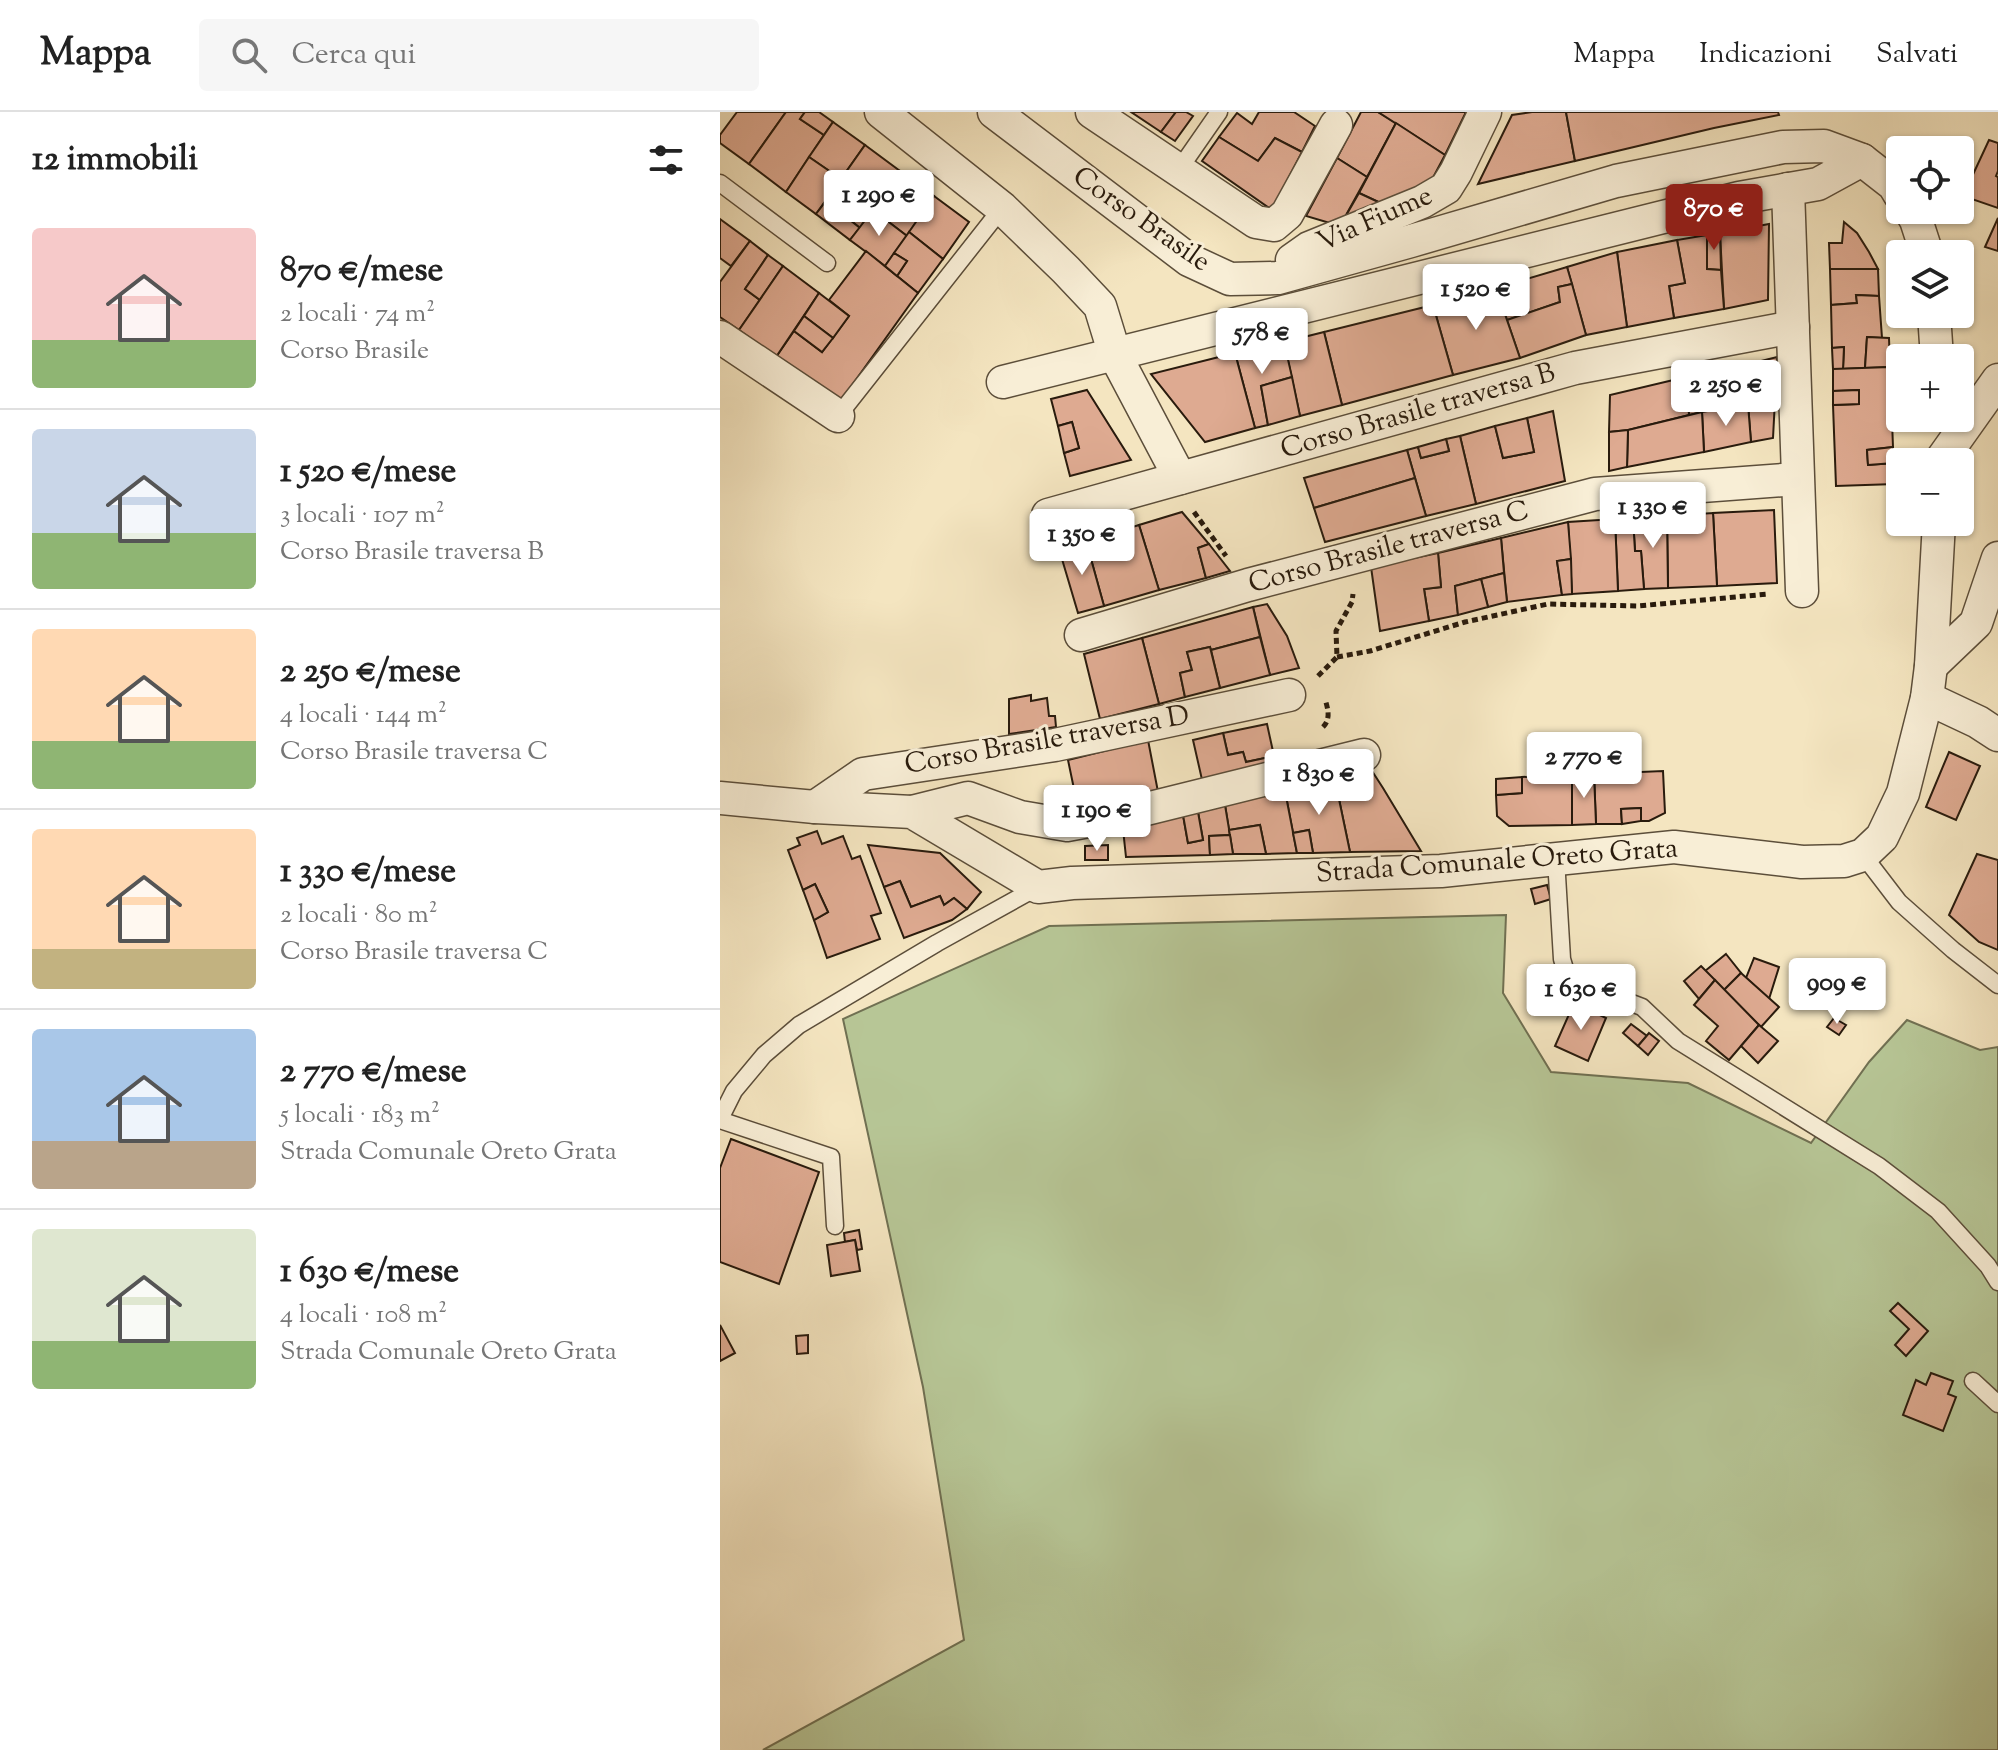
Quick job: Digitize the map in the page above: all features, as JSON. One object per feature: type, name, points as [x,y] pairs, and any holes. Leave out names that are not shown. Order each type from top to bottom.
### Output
[{"type":"street","points":[[881,112],[1002,208],[1100,306],[1115,355],[1180,478]]},
{"type":"street","name":"Corso Brasile","points":[[994,112],[1189,260],[1230,279],[1278,278],[1616,181],[1783,147],[1824,146],[1862,160],[1886,179]]},
{"type":"street","points":[[1092,112],[1256,222],[1274,225],[1287,214],[1336,125]]},
{"type":"street","name":"Via Fiume","points":[[1278,278],[1289,263],[1309,248],[1422,202],[1446,188],[1485,112]]},
{"type":"street","points":[[1003,382],[1739,198],[1818,184],[1862,160]]},
{"type":"street","points":[[1788,189],[1802,591]]},
{"type":"street","name":"Corso Brasile traversa B","points":[[1048,515],[1575,368],[1793,327]]},
{"type":"street","points":[[720,337],[838,416]]},
{"type":"street","points":[[1950,448],[1998,380]]},
{"type":"street","name":"Corso Brasile traversa C","points":[[1081,635],[1248,585],[1595,494],[1797,479]]},
{"type":"street","points":[[1863,855],[1882,837],[1903,793],[1929,682],[1938,536]]},
{"type":"street","points":[[1929,682],[1976,623],[1998,558]]},
{"type":"street","points":[[1929,682],[1998,735]]},
{"type":"street","name":"Corso Brasile traversa D","points":[[815,807],[863,774],[1055,745],[1289,695]]},
{"type":"street","points":[[720,798],[912,812],[968,798],[1020,817],[1067,825],[1126,814],[1364,755]]},
{"type":"street","points":[[912,812],[1038,887]]},
{"type":"street","name":"Strada Comunale Oreto Grata","points":[[1038,887],[1072,883],[1441,871],[1674,847],[1802,862],[1844,861],[1863,855]]},
{"type":"lane","points":[[1178,171],[1219,112]]},
{"type":"lane","points":[[720,183],[827,263]]},
{"type":"lane","points":[[838,416],[1002,208]]},
{"type":"lane","points":[[1863,855],[1899,902],[1998,985]]},
{"type":"lane","points":[[1556,859],[1562,959],[1568,979],[1642,1007],[1678,1041],[1879,1166],[1938,1211],[1988,1266],[1998,1282]]},
{"type":"lane","points":[[835,1226],[831,1157],[720,1120],[734,1091],[764,1055],[799,1025],[1038,887]]},
{"type":"lane","points":[[1973,1381],[1998,1404]]},
{"type":"path","points":[[1180,478],[1192,510],[1248,585]]},
{"type":"path","points":[[1337,657],[1336,631],[1352,602],[1357,557]]},
{"type":"path","points":[[1289,695],[1319,675],[1337,657],[1370,651],[1465,622],[1548,604],[1638,606],[1802,591]]},
{"type":"green space","points":[[1506,915],[1503,993],[1551,1072],[1688,1083],[1811,1143],[1869,1062],[1907,1020],[1980,1050],[1998,1047],[1998,1750],[763,1750],[964,1640],[923,1387],[843,1019],[1049,926]]},
{"type":"building","points":[[737,112],[786,112],[749,164],[720,143],[720,135]]},
{"type":"building","points":[[786,112],[805,112],[800,119],[824,135],[786,192],[749,164]]},
{"type":"building","points":[[805,112],[819,112],[833,122],[824,135],[800,119]]},
{"type":"building","points":[[1131,112],[1176,112],[1161,132]]},
{"type":"building","points":[[1176,112],[1193,116],[1175,141],[1161,132]]},
{"type":"building","points":[[1259,112],[1294,112],[1315,126],[1302,152],[1275,138],[1258,161],[1219,137],[1237,113],[1252,124]]},
{"type":"building","points":[[1361,112],[1378,112],[1396,123],[1367,177],[1337,158]]},
{"type":"building","points":[[1378,112],[1466,112],[1445,155]]},
{"type":"building","points":[[1566,112],[1575,161],[1478,184],[1512,115]]},
{"type":"building","points":[[1566,112],[1778,112],[1779,115],[1575,161]]},
{"type":"building","points":[[833,122],[865,145],[841,179],[809,157]]},
{"type":"building","points":[[1396,123],[1445,155],[1427,189],[1387,206],[1359,193]]},
{"type":"building","points":[[1219,137],[1258,161],[1275,138],[1302,152],[1272,210],[1202,161]]},
{"type":"building","points":[[1989,140],[1998,143],[1998,208],[1974,200],[1974,172]]},
{"type":"building","points":[[865,145],[900,171],[875,207],[841,179]]},
{"type":"building","points":[[809,157],[841,179],[816,214],[786,192]]},
{"type":"building","points":[[1337,158],[1367,177],[1340,226],[1306,216]]},
{"type":"building","points":[[900,171],[934,196],[907,236],[873,210]]},
{"type":"building","points":[[841,179],[875,207],[860,228],[826,201]]},
{"type":"building","points":[[1359,193],[1387,206],[1340,226]]},
{"type":"building","points":[[934,196],[969,222],[943,259],[909,232]]},
{"type":"building","points":[[826,201],[860,228],[850,240],[816,214]]},
{"type":"building","points":[[873,210],[907,236],[885,266],[850,240]]},
{"type":"building","points":[[1998,218],[1998,251],[1985,247]]},
{"type":"building","points":[[720,219],[750,241],[731,266],[720,258]]},
{"type":"building","points":[[1844,222],[1857,233],[1878,269],[1830,269],[1829,243],[1842,243]]},
{"type":"building","points":[[1769,224],[1768,300],[1724,309],[1720,233]]},
{"type":"building","points":[[909,232],[943,259],[918,293],[897,276],[907,261],[894,253]]},
{"type":"building","points":[[1720,233],[1721,270],[1707,269],[1707,235]]},
{"type":"building","points":[[1707,235],[1707,269],[1721,270],[1724,309],[1674,318],[1669,286],[1685,283],[1677,240]]},
{"type":"building","points":[[1677,240],[1685,283],[1669,286],[1674,318],[1627,327],[1617,252]]},
{"type":"building","points":[[750,241],[768,255],[745,289],[760,300],[739,330],[720,317],[720,282]]},
{"type":"building","points":[[866,251],[918,293],[840,402],[776,357],[794,331],[822,352],[849,316],[829,300]]},
{"type":"building","points":[[1617,252],[1627,327],[1586,335],[1567,267]]},
{"type":"building","points":[[894,253],[907,261],[897,276],[885,266]]},
{"type":"building","points":[[768,255],[783,266],[760,300],[745,289]]},
{"type":"building","points":[[783,266],[819,293],[776,357],[739,330]]},
{"type":"building","points":[[1567,267],[1572,284],[1558,287],[1560,302],[1507,320],[1496,288]]},
{"type":"building","points":[[1830,269],[1878,269],[1879,296],[1856,295],[1857,303],[1831,305]]},
{"type":"building","points":[[1572,284],[1586,335],[1520,358],[1507,320],[1560,302],[1558,287]]},
{"type":"building","points":[[1496,288],[1520,358],[1453,375],[1433,305]]},
{"type":"building","points":[[819,293],[849,316],[833,338],[804,316]]},
{"type":"building","points":[[1856,295],[1879,296],[1882,338],[1867,337],[1865,368],[1843,369],[1844,347],[1832,348],[1831,305],[1857,303]]},
{"type":"building","points":[[1433,305],[1453,375],[1342,405],[1324,332]]},
{"type":"building","points":[[804,316],[833,338],[822,352],[794,331]]},
{"type":"building","points":[[1324,332],[1342,405],[1300,416],[1284,342]]},
{"type":"building","points":[[1867,337],[1889,338],[1886,367],[1865,368]]},
{"type":"building","points":[[1284,342],[1292,377],[1261,386],[1268,425],[1255,428],[1235,353]]},
{"type":"building","points":[[1844,347],[1843,369],[1833,369],[1832,348]]},
{"type":"building","points":[[1235,353],[1255,428],[1205,442],[1151,374]]},
{"type":"building","points":[[1777,357],[1776,384],[1746,390],[1741,366]]},
{"type":"building","points":[[1741,366],[1746,390],[1776,384],[1775,400],[1702,412],[1700,374]]},
{"type":"building","points":[[1886,367],[1886,432],[1892,432],[1893,447],[1867,450],[1868,465],[1886,464],[1886,484],[1836,486],[1833,405],[1859,404],[1859,390],[1833,391],[1833,369]]},
{"type":"building","points":[[1700,374],[1702,412],[1689,415],[1686,377]]},
{"type":"building","points":[[1292,377],[1300,416],[1268,425],[1261,386]]},
{"type":"building","points":[[1686,377],[1689,415],[1609,432],[1610,395]]},
{"type":"building","points":[[1087,390],[1131,460],[1070,476],[1064,453],[1079,448],[1072,422],[1058,426],[1051,399]]},
{"type":"building","points":[[1859,390],[1859,404],[1833,405],[1833,391]]},
{"type":"building","points":[[1775,400],[1773,438],[1751,442],[1748,404]]},
{"type":"building","points":[[1748,404],[1751,442],[1704,452],[1702,412]]},
{"type":"building","points":[[1553,411],[1565,481],[1476,504],[1460,436],[1495,426],[1503,458],[1534,452],[1527,418]]},
{"type":"building","points":[[1702,412],[1704,452],[1627,467],[1628,430]]},
{"type":"building","points":[[1527,418],[1534,452],[1503,458],[1495,426]]},
{"type":"building","points":[[1072,422],[1079,448],[1064,453],[1058,426]]},
{"type":"building","points":[[1628,430],[1627,467],[1609,471],[1609,432]]},
{"type":"building","points":[[1460,436],[1476,504],[1426,516],[1407,450],[1418,447],[1421,458],[1449,451],[1446,439]]},
{"type":"building","points":[[1446,439],[1449,451],[1421,458],[1418,447]]},
{"type":"building","points":[[1893,447],[1886,448],[1886,464],[1868,465],[1867,450]]},
{"type":"building","points":[[1407,450],[1415,478],[1314,508],[1304,478]]},
{"type":"building","points":[[1415,478],[1426,516],[1325,542],[1314,508]]},
{"type":"building","points":[[1774,510],[1777,583],[1717,586],[1713,513]]},
{"type":"building","points":[[1182,512],[1209,544],[1198,548],[1206,578],[1159,590],[1139,525]]},
{"type":"building","points":[[1713,513],[1717,586],[1668,588],[1667,516]]},
{"type":"building","points":[[1667,516],[1668,588],[1644,589],[1641,551],[1635,551],[1633,518]]},
{"type":"building","points":[[1633,518],[1635,551],[1641,551],[1644,589],[1618,591],[1615,519]]},
{"type":"building","points":[[1615,519],[1618,591],[1572,594],[1568,522]]},
{"type":"building","points":[[1568,522],[1571,559],[1557,561],[1562,595],[1507,602],[1501,538]]},
{"type":"building","points":[[1139,525],[1159,590],[1104,606],[1086,541]]},
{"type":"building","points":[[1501,538],[1504,573],[1455,586],[1458,615],[1429,621],[1424,589],[1441,587],[1438,553]]},
{"type":"building","points":[[1086,541],[1104,606],[1078,613],[1059,549]]},
{"type":"building","points":[[1209,544],[1230,571],[1206,578],[1198,548]]},
{"type":"building","points":[[1438,553],[1441,587],[1424,589],[1429,621],[1380,631],[1371,567]]},
{"type":"building","points":[[1571,559],[1572,594],[1562,595],[1557,561]]},
{"type":"building","points":[[1504,573],[1507,602],[1488,607],[1481,579]]},
{"type":"building","points":[[1481,579],[1488,607],[1458,615],[1455,586]]},
{"type":"building","points":[[1267,604],[1287,636],[1299,668],[1270,675],[1253,607]]},
{"type":"building","points":[[1253,607],[1260,637],[1211,650],[1210,647],[1187,652],[1192,670],[1180,673],[1185,697],[1159,704],[1142,638]]},
{"type":"building","points":[[1260,637],[1270,675],[1220,688],[1211,650]]},
{"type":"building","points":[[1142,638],[1159,704],[1100,719],[1084,654]]},
{"type":"building","points":[[1210,647],[1220,688],[1185,697],[1180,673],[1192,670],[1187,652]]},
{"type":"building","points":[[1031,695],[1031,701],[1047,698],[1049,716],[1055,716],[1056,727],[1009,734],[1009,699]]},
{"type":"building","points":[[1267,724],[1274,756],[1246,762],[1243,752],[1228,755],[1223,733]]},
{"type":"building","points":[[1223,733],[1228,755],[1243,752],[1246,762],[1274,756],[1277,768],[1203,784],[1193,740]]},
{"type":"building","points":[[1148,740],[1159,797],[1079,813],[1068,760]]},
{"type":"building","points":[[1949,752],[1980,766],[1956,820],[1926,807]]},
{"type":"building","points":[[1372,771],[1421,851],[1350,852],[1335,780]]},
{"type":"building","points":[[1663,771],[1665,813],[1649,821],[1641,821],[1641,808],[1621,809],[1622,824],[1596,824],[1594,774]]},
{"type":"building","points":[[1594,774],[1596,824],[1572,825],[1572,775]]},
{"type":"building","points":[[1572,775],[1572,825],[1509,826],[1497,816],[1496,795],[1522,793],[1522,777]]},
{"type":"building","points":[[1522,777],[1522,793],[1496,795],[1496,779]]},
{"type":"building","points":[[1335,780],[1350,852],[1313,853],[1309,830],[1293,833],[1285,791]]},
{"type":"building","points":[[1285,791],[1297,853],[1266,854],[1260,825],[1229,830],[1225,805]]},
{"type":"building","points":[[1225,805],[1230,835],[1209,836],[1210,855],[1126,857],[1123,829],[1183,815],[1188,843],[1203,840],[1198,812]]},
{"type":"building","points":[[1641,808],[1641,821],[1622,824],[1621,809]]},
{"type":"building","points":[[1198,812],[1203,840],[1188,843],[1183,815]]},
{"type":"building","points":[[1260,825],[1266,854],[1233,854],[1229,830]]},
{"type":"building","points":[[1309,830],[1313,853],[1297,853],[1293,833]]},
{"type":"building","points":[[817,831],[822,844],[843,836],[852,859],[860,856],[881,913],[871,916],[880,939],[827,958],[814,920],[828,912],[815,884],[803,890],[788,850],[800,845],[797,838]]},
{"type":"building","points":[[1230,835],[1233,854],[1210,855],[1209,836]]},
{"type":"building","points":[[868,845],[940,853],[981,892],[967,909],[954,898],[944,905],[940,896],[911,907],[900,881],[884,887]]},
{"type":"building","points":[[1108,845],[1108,860],[1085,860],[1085,846]]},
{"type":"building","points":[[1977,854],[1998,860],[1998,950],[1979,942],[1949,915]]},
{"type":"building","points":[[900,881],[911,907],[940,896],[944,905],[954,898],[967,909],[952,920],[904,938],[884,887]]},
{"type":"building","points":[[815,884],[828,912],[814,920],[803,890]]},
{"type":"building","points":[[1547,885],[1551,899],[1535,904],[1531,889]]},
{"type":"building","points":[[1726,954],[1741,973],[1724,990],[1705,971]]},
{"type":"building","points":[[1754,958],[1779,967],[1769,999],[1746,978]]},
{"type":"building","points":[[1701,966],[1715,980],[1699,999],[1684,981]]},
{"type":"building","points":[[1741,973],[1779,1007],[1761,1027],[1724,990]]},
{"type":"building","points":[[1715,980],[1759,1025],[1729,1060],[1706,1041],[1718,1026],[1694,1005]]},
{"type":"building","points":[[1574,1003],[1606,1018],[1588,1061],[1555,1046]]},
{"type":"building","points":[[1834,1018],[1846,1025],[1839,1035],[1827,1027]]},
{"type":"building","points":[[1631,1024],[1647,1036],[1638,1046],[1623,1033]]},
{"type":"building","points":[[1759,1025],[1778,1041],[1758,1063],[1741,1046]]},
{"type":"building","points":[[1649,1033],[1659,1041],[1648,1055],[1638,1046]]},
{"type":"building","points":[[731,1139],[819,1172],[779,1284],[720,1262],[720,1168]]},
{"type":"building","points":[[859,1230],[862,1249],[857,1250],[855,1240],[845,1242],[844,1233]]},
{"type":"building","points":[[855,1240],[860,1271],[831,1276],[827,1245]]},
{"type":"building","points":[[1898,1303],[1928,1331],[1906,1356],[1895,1345],[1909,1329],[1890,1311]]},
{"type":"building","points":[[720,1325],[735,1353],[720,1361]]},
{"type":"building","points":[[808,1335],[808,1353],[797,1354],[796,1336]]},
{"type":"building","points":[[1931,1373],[1953,1381],[1948,1394],[1956,1397],[1943,1431],[1903,1415],[1916,1380],[1926,1385]]}]
